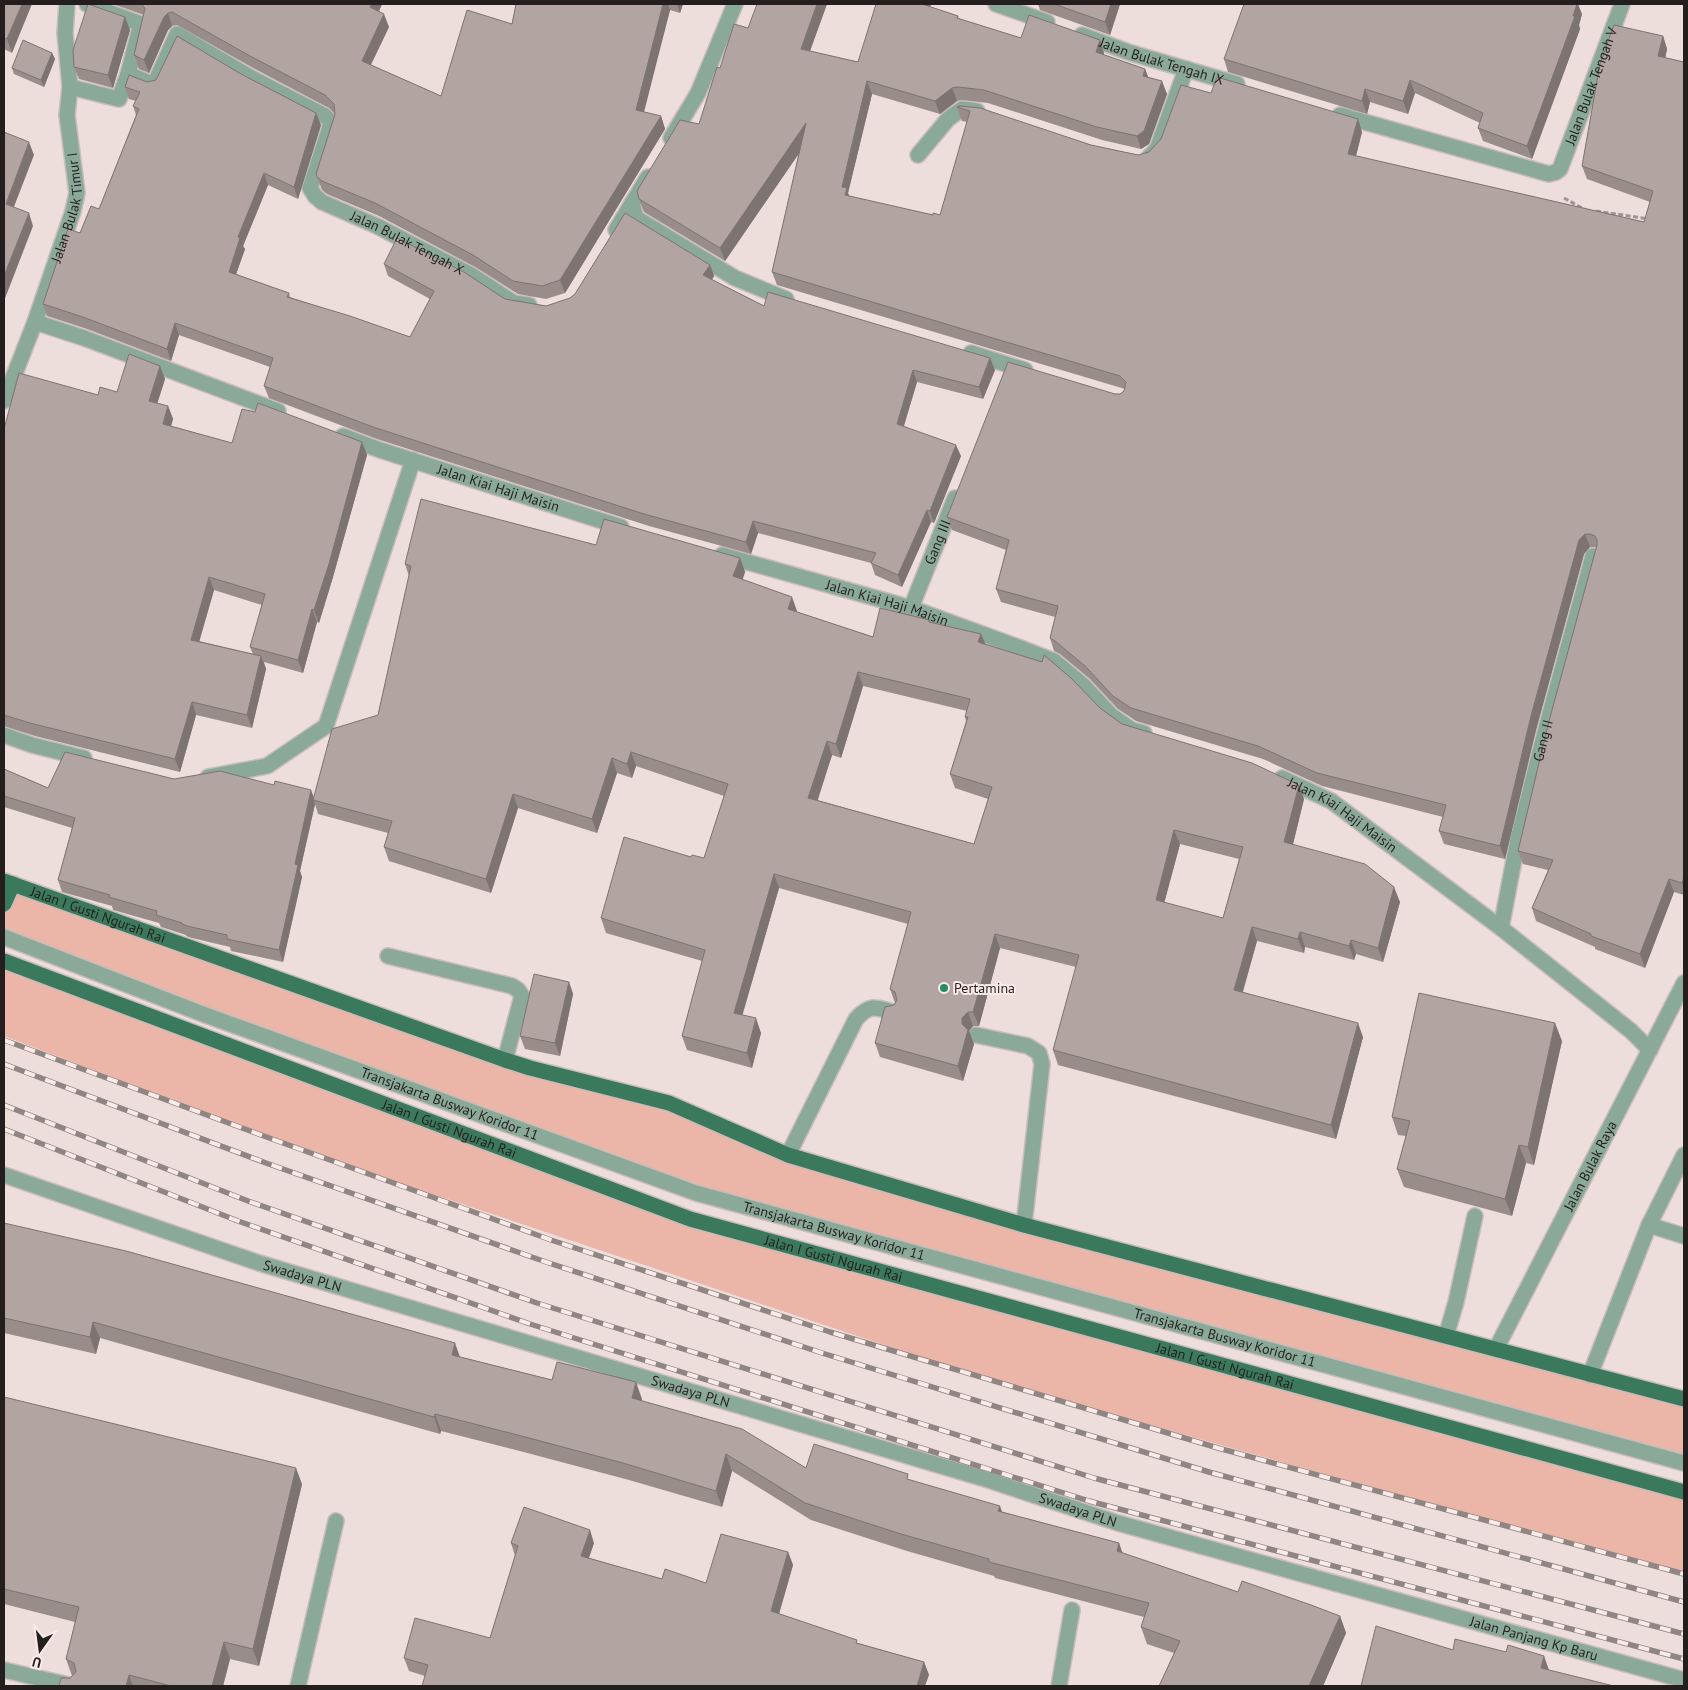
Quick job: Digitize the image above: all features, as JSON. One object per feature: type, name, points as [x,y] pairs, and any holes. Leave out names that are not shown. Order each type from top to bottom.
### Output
[{"type":"main road","points":[[4,904],[8,882]]},
{"type":"main road","name":"Jalan I Gusti Ngurah Rai","points":[[8,882],[505,1060],[669,1103],[788,1156],[1024,1225],[1684,1399]]},
{"type":"main road","name":"Jalan I Gusti Ngurah Rai","points":[[4,961],[690,1219],[1684,1492]]},
{"type":"street","name":"Jalan Bulak Timur I","points":[[4,401],[35,322],[73,210],[76,194],[67,115],[70,87],[65,33],[66,4]]},
{"type":"street","points":[[70,87],[119,99],[128,74],[141,24],[87,4]]},
{"type":"street","points":[[607,244],[698,93],[735,4]]},
{"type":"street","name":"Jalan Bulak Tengah IX","points":[[996,4],[1131,53],[1251,89]]},
{"type":"street","name":"Jalan Bulak Tengah V","points":[[1558,171],[1622,4]]},
{"type":"street","name":"Jalan Bulak Tengah X","points":[[128,74],[154,85],[177,34],[250,77],[325,116],[330,122],[330,127],[310,188],[315,196],[322,202],[377,226],[473,276],[514,302],[547,309]]},
{"type":"street","points":[[1133,157],[1148,158],[1157,149],[1186,69]]},
{"type":"street","points":[[918,155],[948,119],[955,114],[962,110],[987,112]]},
{"type":"street","points":[[1326,111],[1549,174],[1558,171]]},
{"type":"street","points":[[632,203],[636,218],[735,278],[803,304]]},
{"type":"street","points":[[35,322],[84,338],[288,415]]},
{"type":"street","points":[[961,350],[1036,373]]},
{"type":"street","points":[[1001,382],[1008,364]]},
{"type":"street","name":"Jalan Kiai Haji Maisin","points":[[334,432],[380,450],[636,532]]},
{"type":"street","points":[[190,781],[267,766],[326,726],[413,460]]},
{"type":"street","name":"Gang III","points":[[911,608],[960,487]]},
{"type":"street","name":"Jalan Kiai Haji Maisin","points":[[703,550],[911,608],[1018,647],[1054,662],[1084,686],[1112,716],[1132,730],[1155,736]]},
{"type":"street","name":"Gang II","points":[[1501,928],[1521,829],[1545,732],[1593,556]]},
{"type":"street","points":[[4,735],[32,745],[97,762]]},
{"type":"street","name":"Jalan Kiai Haji Maisin","points":[[1269,772],[1331,801],[1501,928],[1631,1031],[1650,1050]]},
{"type":"street","name":"Transjakarta Busway Koridor 11","points":[[4,937],[200,1013],[696,1193],[1684,1463]]},
{"type":"street","points":[[388,956],[512,986],[518,990],[522,996],[505,1060]]},
{"type":"street","name":"Jalan Bulak Raya","points":[[1496,1349],[1684,983]]},
{"type":"street","points":[[788,1156],[856,1019],[865,1009],[875,1007],[893,1012]]},
{"type":"street","points":[[976,1035],[1028,1046],[1039,1054],[1042,1064],[1024,1225]]},
{"type":"street","points":[[1590,1375],[1649,1225],[1684,1155]]},
{"type":"street","name":"Swadaya PLN","points":[[4,1175],[258,1263],[963,1473],[1118,1523],[1382,1596]]},
{"type":"street","points":[[1446,1336],[1456,1302],[1475,1216]]},
{"type":"street","points":[[1649,1225],[1684,1236]]},
{"type":"street","points":[[298,1686],[336,1521]]},
{"type":"street","name":"Jalan Panjang Kp Baru","points":[[1382,1596],[1684,1680]]},
{"type":"street","points":[[1059,1686],[1072,1610]]},
{"type":"street","points":[[4,1670],[73,1686]]},
{"type":"path","points":[[1558,171],[1564,199],[1585,210]]},
{"type":"path","points":[[1594,211],[1657,220]]},
{"type":"shaded area","points":[[4,881],[505,1060],[669,1103],[788,1155],[1684,1399],[1684,1463],[696,1193],[4,937]]},
{"type":"shaded area","points":[[4,961],[690,1219],[1684,1492],[1684,1574],[995,1382],[300,1150],[4,1036]]},
{"type":"building","points":[[4,4],[22,4],[7,39],[4,38]]},
{"type":"building","points":[[88,4],[125,17],[108,75],[74,67],[73,50]]},
{"type":"building","points":[[141,4],[372,4],[370,7],[384,14],[362,61],[441,96],[467,10],[512,24],[516,4],[663,4],[636,110],[661,116],[560,280],[542,286],[513,281],[473,255],[375,203],[322,181],[317,177],[316,174],[335,114],[334,104],[325,95],[172,12],[164,17],[144,60],[134,55],[145,8]]},
{"type":"building","points":[[757,4],[817,4],[801,49],[858,62],[876,4],[922,4],[958,16],[957,18],[1021,38],[1029,15],[1100,40],[1096,52],[1145,69],[1143,76],[1162,81],[1144,131],[1137,136],[1097,127],[984,90],[952,88],[935,101],[867,81],[842,187],[847,188],[845,195],[933,215],[933,213],[940,215],[970,111],[957,107],[980,108],[1091,145],[1138,155],[1149,152],[1161,139],[1181,85],[1211,93],[1217,77],[1358,119],[1348,154],[1644,222],[1653,191],[1582,166],[1600,64],[1614,25],[1663,36],[1658,56],[1684,62],[1684,877],[1682,883],[1669,879],[1640,954],[1591,936],[1591,934],[1532,908],[1553,860],[1518,851],[1549,721],[1597,545],[1595,536],[1585,534],[1579,540],[1531,716],[1500,846],[1439,831],[1446,805],[1317,773],[1258,746],[1131,708],[1113,696],[1085,666],[1050,638],[1058,606],[996,589],[1009,540],[947,517],[1008,362],[1115,394],[1120,394],[1124,391],[1126,382],[1120,376],[772,272],[806,123],[720,248],[639,199],[637,191],[680,120],[699,124],[717,67],[720,68],[734,24],[748,28]]},
{"type":"building","points":[[1054,4],[1111,4],[1105,22]]},
{"type":"building","points":[[1244,4],[1577,4],[1573,16],[1575,16],[1527,146],[1478,128],[1483,113],[1410,80],[1403,101],[1365,89],[1362,101],[1224,59]]},
{"type":"building","points":[[177,36],[241,74],[316,113],[294,187],[264,173],[238,237],[240,238],[229,272],[289,293],[287,297],[410,337],[434,291],[384,264],[397,238],[464,272],[505,299],[546,306],[570,298],[575,294],[625,213],[710,265],[703,275],[764,306],[768,292],[990,358],[979,387],[913,370],[897,424],[956,445],[930,511],[927,510],[898,575],[871,563],[876,553],[753,521],[746,542],[644,514],[373,427],[264,386],[273,358],[175,323],[167,349],[43,304],[68,229],[80,233],[91,206],[99,209],[139,109],[133,106],[140,92],[125,87],[129,75],[147,82],[156,80]]},
{"type":"building","points":[[23,40],[52,53],[41,80],[12,68]]},
{"type":"building","points":[[4,132],[29,142],[6,204],[29,213],[4,276]]},
{"type":"building","points":[[129,354],[160,366],[149,401],[168,406],[163,424],[232,443],[242,409],[255,412],[258,403],[362,442],[329,564],[314,610],[312,609],[298,660],[250,647],[265,594],[209,577],[191,640],[261,656],[247,715],[192,702],[175,759],[4,715],[4,429],[19,373],[98,395],[100,387],[117,392]]},
{"type":"building","points":[[421,499],[596,545],[604,519],[740,558],[733,576],[792,597],[788,609],[873,637],[880,608],[981,634],[978,642],[1042,662],[1044,655],[1072,679],[1100,708],[1122,724],[1252,763],[1299,785],[1284,842],[1365,864],[1394,887],[1378,948],[1351,940],[1349,946],[1300,932],[1298,939],[1252,927],[1234,990],[1358,1023],[1331,1125],[1053,1050],[1079,955],[995,934],[973,1012],[968,1012],[962,1018],[962,1024],[968,1030],[958,1066],[875,1043],[885,1007],[894,1005],[897,1000],[895,992],[890,989],[911,912],[774,874],[734,1013],[756,1018],[747,1053],[682,1036],[705,950],[601,918],[624,837],[691,857],[692,855],[704,858],[728,784],[631,752],[627,764],[612,758],[592,819],[513,794],[486,879],[384,847],[392,821],[313,800],[332,729],[378,715],[411,566],[405,564]],"holes":[[[858,672],[970,699],[965,717],[968,717],[950,774],[992,787],[974,844],[808,798],[827,741],[836,744]],[[1174,830],[1243,847],[1223,918],[1156,900]]]},
{"type":"building","points":[[65,752],[174,779],[220,771],[274,785],[275,781],[311,790],[295,864],[298,865],[279,950],[227,939],[227,935],[187,926],[156,915],[157,911],[58,880],[75,818],[4,796],[4,769],[48,788]]},
{"type":"building","points":[[534,974],[569,982],[555,1043],[520,1036]]},
{"type":"building","points":[[1419,993],[1555,1023],[1528,1147],[1519,1145],[1505,1199],[1397,1169],[1410,1121],[1392,1117]]},
{"type":"building","points":[[4,1223],[126,1251],[455,1343],[452,1355],[552,1380],[557,1362],[636,1382],[632,1398],[742,1429],[806,1468],[814,1444],[908,1474],[907,1479],[1000,1506],[998,1511],[1119,1543],[1117,1551],[1238,1592],[1242,1581],[1340,1616],[1309,1686],[1159,1686],[1180,1641],[1141,1627],[1149,1603],[989,1562],[989,1559],[901,1534],[805,1503],[726,1454],[716,1491],[623,1463],[435,1414],[434,1417],[93,1322],[90,1337],[4,1318]]},
{"type":"building","points":[[4,1397],[296,1468],[253,1649],[224,1642],[212,1686],[171,1686],[129,1675],[126,1686],[59,1686],[61,1678],[70,1678],[76,1672],[74,1663],[66,1659],[79,1607],[4,1589]]},
{"type":"building","points":[[524,1507],[590,1530],[581,1556],[662,1579],[665,1569],[706,1583],[721,1534],[788,1552],[771,1611],[857,1640],[856,1643],[924,1662],[917,1686],[422,1686],[428,1665],[404,1658],[415,1618],[490,1638],[518,1546],[511,1543]]},
{"type":"building","points":[[1376,1626],[1453,1650],[1455,1639],[1506,1652],[1508,1645],[1544,1656],[1541,1668],[1614,1686],[1361,1686]]},
{"type":"railway","points":[[4,1040],[551,1240],[830,1332],[1218,1448],[1684,1574]]},
{"type":"railway","points":[[4,1064],[266,1163],[546,1262],[822,1353],[1209,1472],[1684,1602]]},
{"type":"railway","points":[[4,1105],[248,1201],[537,1303],[1094,1478],[1684,1634]]},
{"type":"railway","points":[[4,1129],[238,1221],[530,1324],[1089,1501],[1684,1659]]},
{"type":"place","name":"Pertamina","points":[[944,988]]}]
